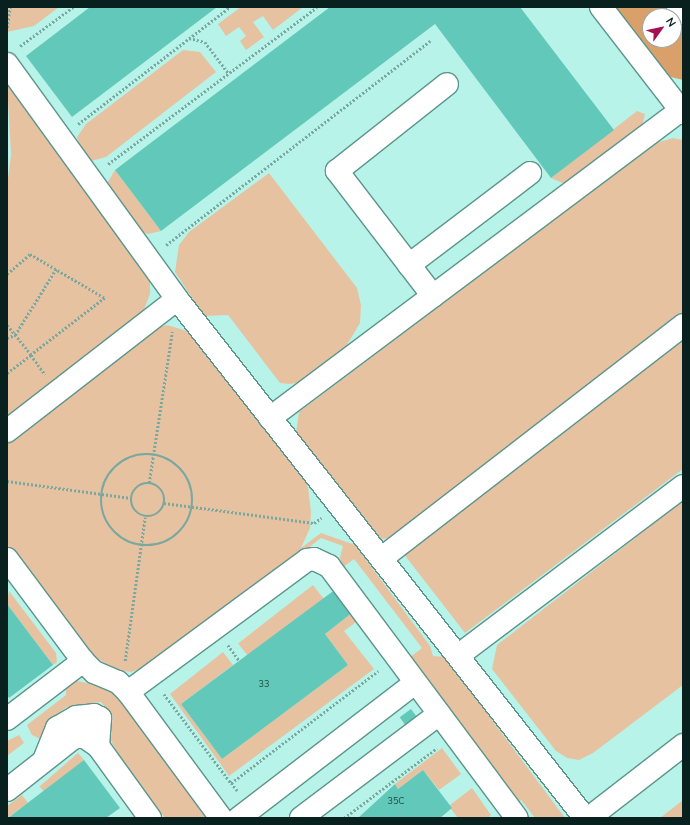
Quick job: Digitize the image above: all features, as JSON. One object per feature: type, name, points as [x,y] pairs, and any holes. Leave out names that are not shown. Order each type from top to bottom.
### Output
[{"type":"lane","points":[[270,418],[433,296],[680,104],[601,7]]},
{"type":"lane","points":[[678,7],[683,13]]},
{"type":"lane","points":[[10,58],[62,137],[177,299],[586,818]]},
{"type":"lane","points":[[433,296],[336,171],[447,84]]},
{"type":"lane","points":[[410,265],[530,173]]},
{"type":"lane","points":[[7,431],[177,299]]},
{"type":"lane","points":[[382,558],[683,325]]},
{"type":"lane","points":[[459,655],[683,486]]},
{"type":"lane","points":[[7,558],[83,661],[94,672],[118,682],[128,692],[221,818]]},
{"type":"lane","points":[[128,692],[307,560],[314,559],[329,566],[517,818]]},
{"type":"lane","points":[[7,719],[83,661]]},
{"type":"lane","points":[[245,814],[415,683]]},
{"type":"lane","points":[[301,818],[439,714]]},
{"type":"lane","points":[[7,790],[73,738],[83,736],[98,746],[150,818]]},
{"type":"lane","points":[[589,818],[683,745]]},
{"type":"path","points":[[7,28],[10,7]]},
{"type":"path","points":[[10,58],[73,7]]},
{"type":"path","points":[[62,137],[230,7]]},
{"type":"path","points":[[91,178],[317,7]]},
{"type":"path","points":[[189,38],[205,42],[229,74]]},
{"type":"path","points":[[149,258],[430,41]]},
{"type":"path","points":[[7,274],[30,254],[105,298],[7,373]]},
{"type":"path","points":[[7,338],[15,335],[56,269]]},
{"type":"path","points":[[149,483],[177,299]]},
{"type":"path","points":[[7,325],[58,392]]},
{"type":"path","points":[[141,454],[153,454],[165,457],[184,472],[190,483],[193,507],[183,529],[175,537],[153,546],[141,546],[129,543],[110,529],[101,506],[101,494],[107,477],[118,463],[141,454]]},
{"type":"path","points":[[7,481],[131,498]]},
{"type":"path","points":[[149,483],[163,492],[164,503],[155,516],[145,517],[132,508],[131,498],[139,486],[149,483]]},
{"type":"path","points":[[164,503],[314,523],[338,505]]},
{"type":"path","points":[[124,664],[145,517]]},
{"type":"path","points":[[228,645],[240,660]]},
{"type":"path","points":[[245,814],[231,783],[396,657]]},
{"type":"path","points":[[344,818],[386,789],[442,744]]},
{"type":"shaded area","points":[[7,7],[59,7],[34,26],[7,32]]},
{"type":"shaded area","points":[[241,7],[303,7],[273,30],[263,16],[253,22],[264,37],[246,50],[240,41],[246,36],[239,27],[226,36],[218,24]]},
{"type":"shaded area","points":[[613,7],[666,7],[667,8],[642,8],[642,44]]},
{"type":"shaded area","points":[[682,28],[683,80],[667,76],[645,48],[682,48]]},
{"type":"shaded area","points":[[183,50],[200,52],[216,72],[106,157],[91,161],[84,157],[77,137],[86,124]]},
{"type":"shaded area","points":[[7,83],[142,261],[150,282],[150,294],[143,312],[7,418],[7,186],[11,155]]},
{"type":"shaded area","points":[[637,111],[645,114],[642,126],[565,184],[551,178]]},
{"type":"shaded area","points":[[673,138],[683,140],[683,317],[392,538],[379,539],[296,433],[299,412],[656,143]]},
{"type":"shaded area","points":[[115,170],[161,231],[148,234],[140,231],[111,191],[108,182]]},
{"type":"shaded area","points":[[269,173],[357,288],[361,305],[360,323],[342,353],[301,382],[290,384],[280,383],[228,315],[204,316],[175,272],[179,245],[189,232]]},
{"type":"shaded area","points":[[167,325],[190,332],[301,473],[308,487],[311,512],[310,528],[301,548],[321,533],[355,545],[430,646],[433,656],[445,657],[565,818],[535,818],[521,800],[519,802],[409,658],[422,648],[354,559],[342,568],[340,557],[343,546],[321,538],[158,663],[131,672],[116,670],[89,653],[7,545],[7,438],[156,328]]},
{"type":"shaded area","points":[[683,336],[683,469],[465,633],[403,553]]},
{"type":"shaded area","points":[[683,501],[683,685],[593,753],[579,760],[567,758],[556,751],[492,669],[497,645]]},
{"type":"shaded area","points":[[313,585],[324,599],[249,658],[238,643]]},
{"type":"shaded area","points":[[9,591],[56,653],[57,662],[53,665],[7,604]]},
{"type":"shaded area","points":[[353,612],[359,620],[344,631],[374,669],[229,776],[170,694],[223,652],[233,665],[181,704],[222,759],[348,665],[325,634]]},
{"type":"shaded area","points":[[72,680],[112,688],[209,818],[165,818],[124,765],[109,737],[113,718],[101,702],[67,707],[51,718],[40,739],[32,735],[27,725],[66,695],[66,685]]},
{"type":"shaded area","points":[[19,735],[24,743],[7,756],[7,741]]},
{"type":"shaded area","points":[[442,748],[461,774],[439,790],[423,770],[398,789],[395,784]]},
{"type":"shaded area","points":[[78,753],[84,760],[45,793],[40,786]]},
{"type":"shaded area","points":[[472,788],[491,815],[488,818],[458,818],[451,809],[450,805]]},
{"type":"shaded area","points":[[22,795],[28,803],[7,818],[7,806]]},
{"type":"shaded area","points":[[683,800],[683,818],[660,818]]},
{"type":"building","points":[[90,7],[217,7],[72,117],[26,56]]},
{"type":"building","points":[[330,7],[520,7],[614,130],[551,178],[435,24],[161,231],[115,170]]},
{"type":"building","points":[[336,589],[353,612],[325,634],[348,665],[222,759],[181,704]]},
{"type":"building","points":[[7,604],[53,665],[9,698],[7,695]]},
{"type":"building","points":[[411,709],[416,716],[405,725],[400,717]]},
{"type":"building","points":[[84,760],[120,808],[106,818],[8,818]]},
{"type":"building","points":[[423,770],[452,808],[440,818],[358,818],[395,784],[398,789]]}]
